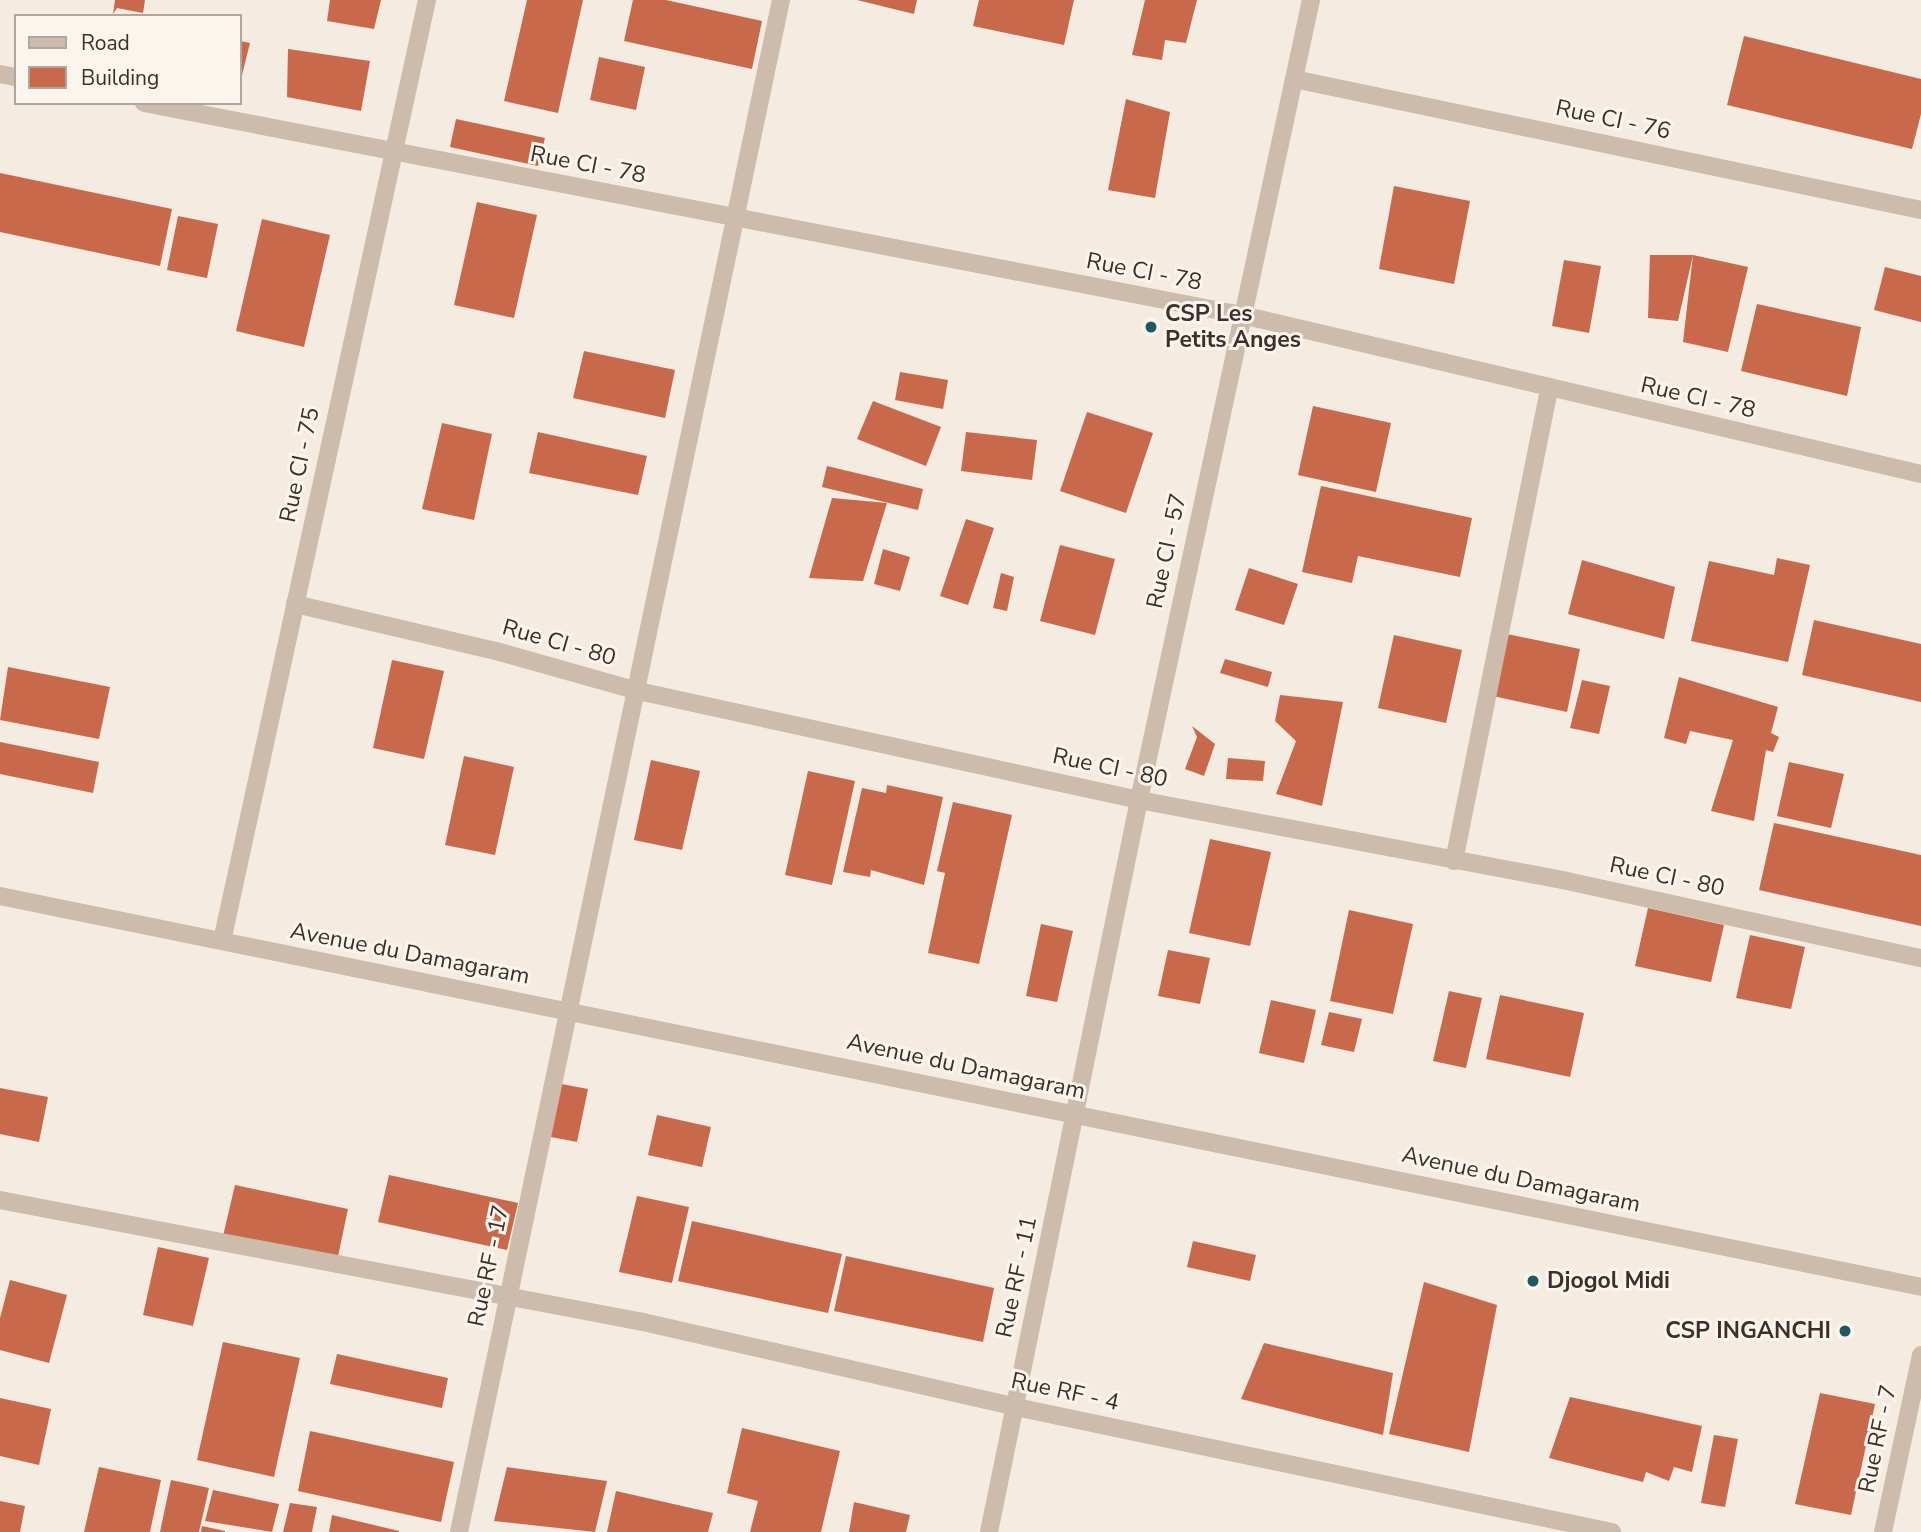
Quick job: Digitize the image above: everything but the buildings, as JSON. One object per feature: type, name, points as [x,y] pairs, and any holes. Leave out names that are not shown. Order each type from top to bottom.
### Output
[{"type":"street","name":"Rue CI - 75","points":[[222,941],[427,0]]},
{"type":"street","name":"Rue RF - 17","points":[[459,1532],[567,1011],[638,691],[781,0]]},
{"type":"street","name":"Rue CI - 57","points":[[1076,1114],[1139,800],[1311,0]]},
{"type":"street","name":"Rue CI - 76","points":[[1294,79],[1921,210]]},
{"type":"street","name":"Rue CI - 78","points":[[154,105],[394,154],[1242,316],[1921,474]]},
{"type":"street","points":[[1454,861],[1549,388]]},
{"type":"street","name":"Rue CI - 80","points":[[295,604],[496,651],[638,691],[1139,800],[1567,881],[1921,958]]},
{"type":"street","name":"Avenue du Damagaram","points":[[0,896],[1921,1287]]},
{"type":"street","name":"Rue RF - 11","points":[[989,1532],[1076,1114]]},
{"type":"street","name":"Rue RF - 4","points":[[0,1200],[723,1339],[1016,1407],[1612,1532]]},
{"type":"street","name":"Rue RF - 7","points":[[1883,1532],[1921,1355]]},
{"type":"place","name":"CSP Les Petits Anges","points":[[1151,327]]},
{"type":"place","name":"Djogol Midi","points":[[1533,1281]]},
{"type":"place","name":"CSP INGANCHI","points":[[1845,1331]]}]
